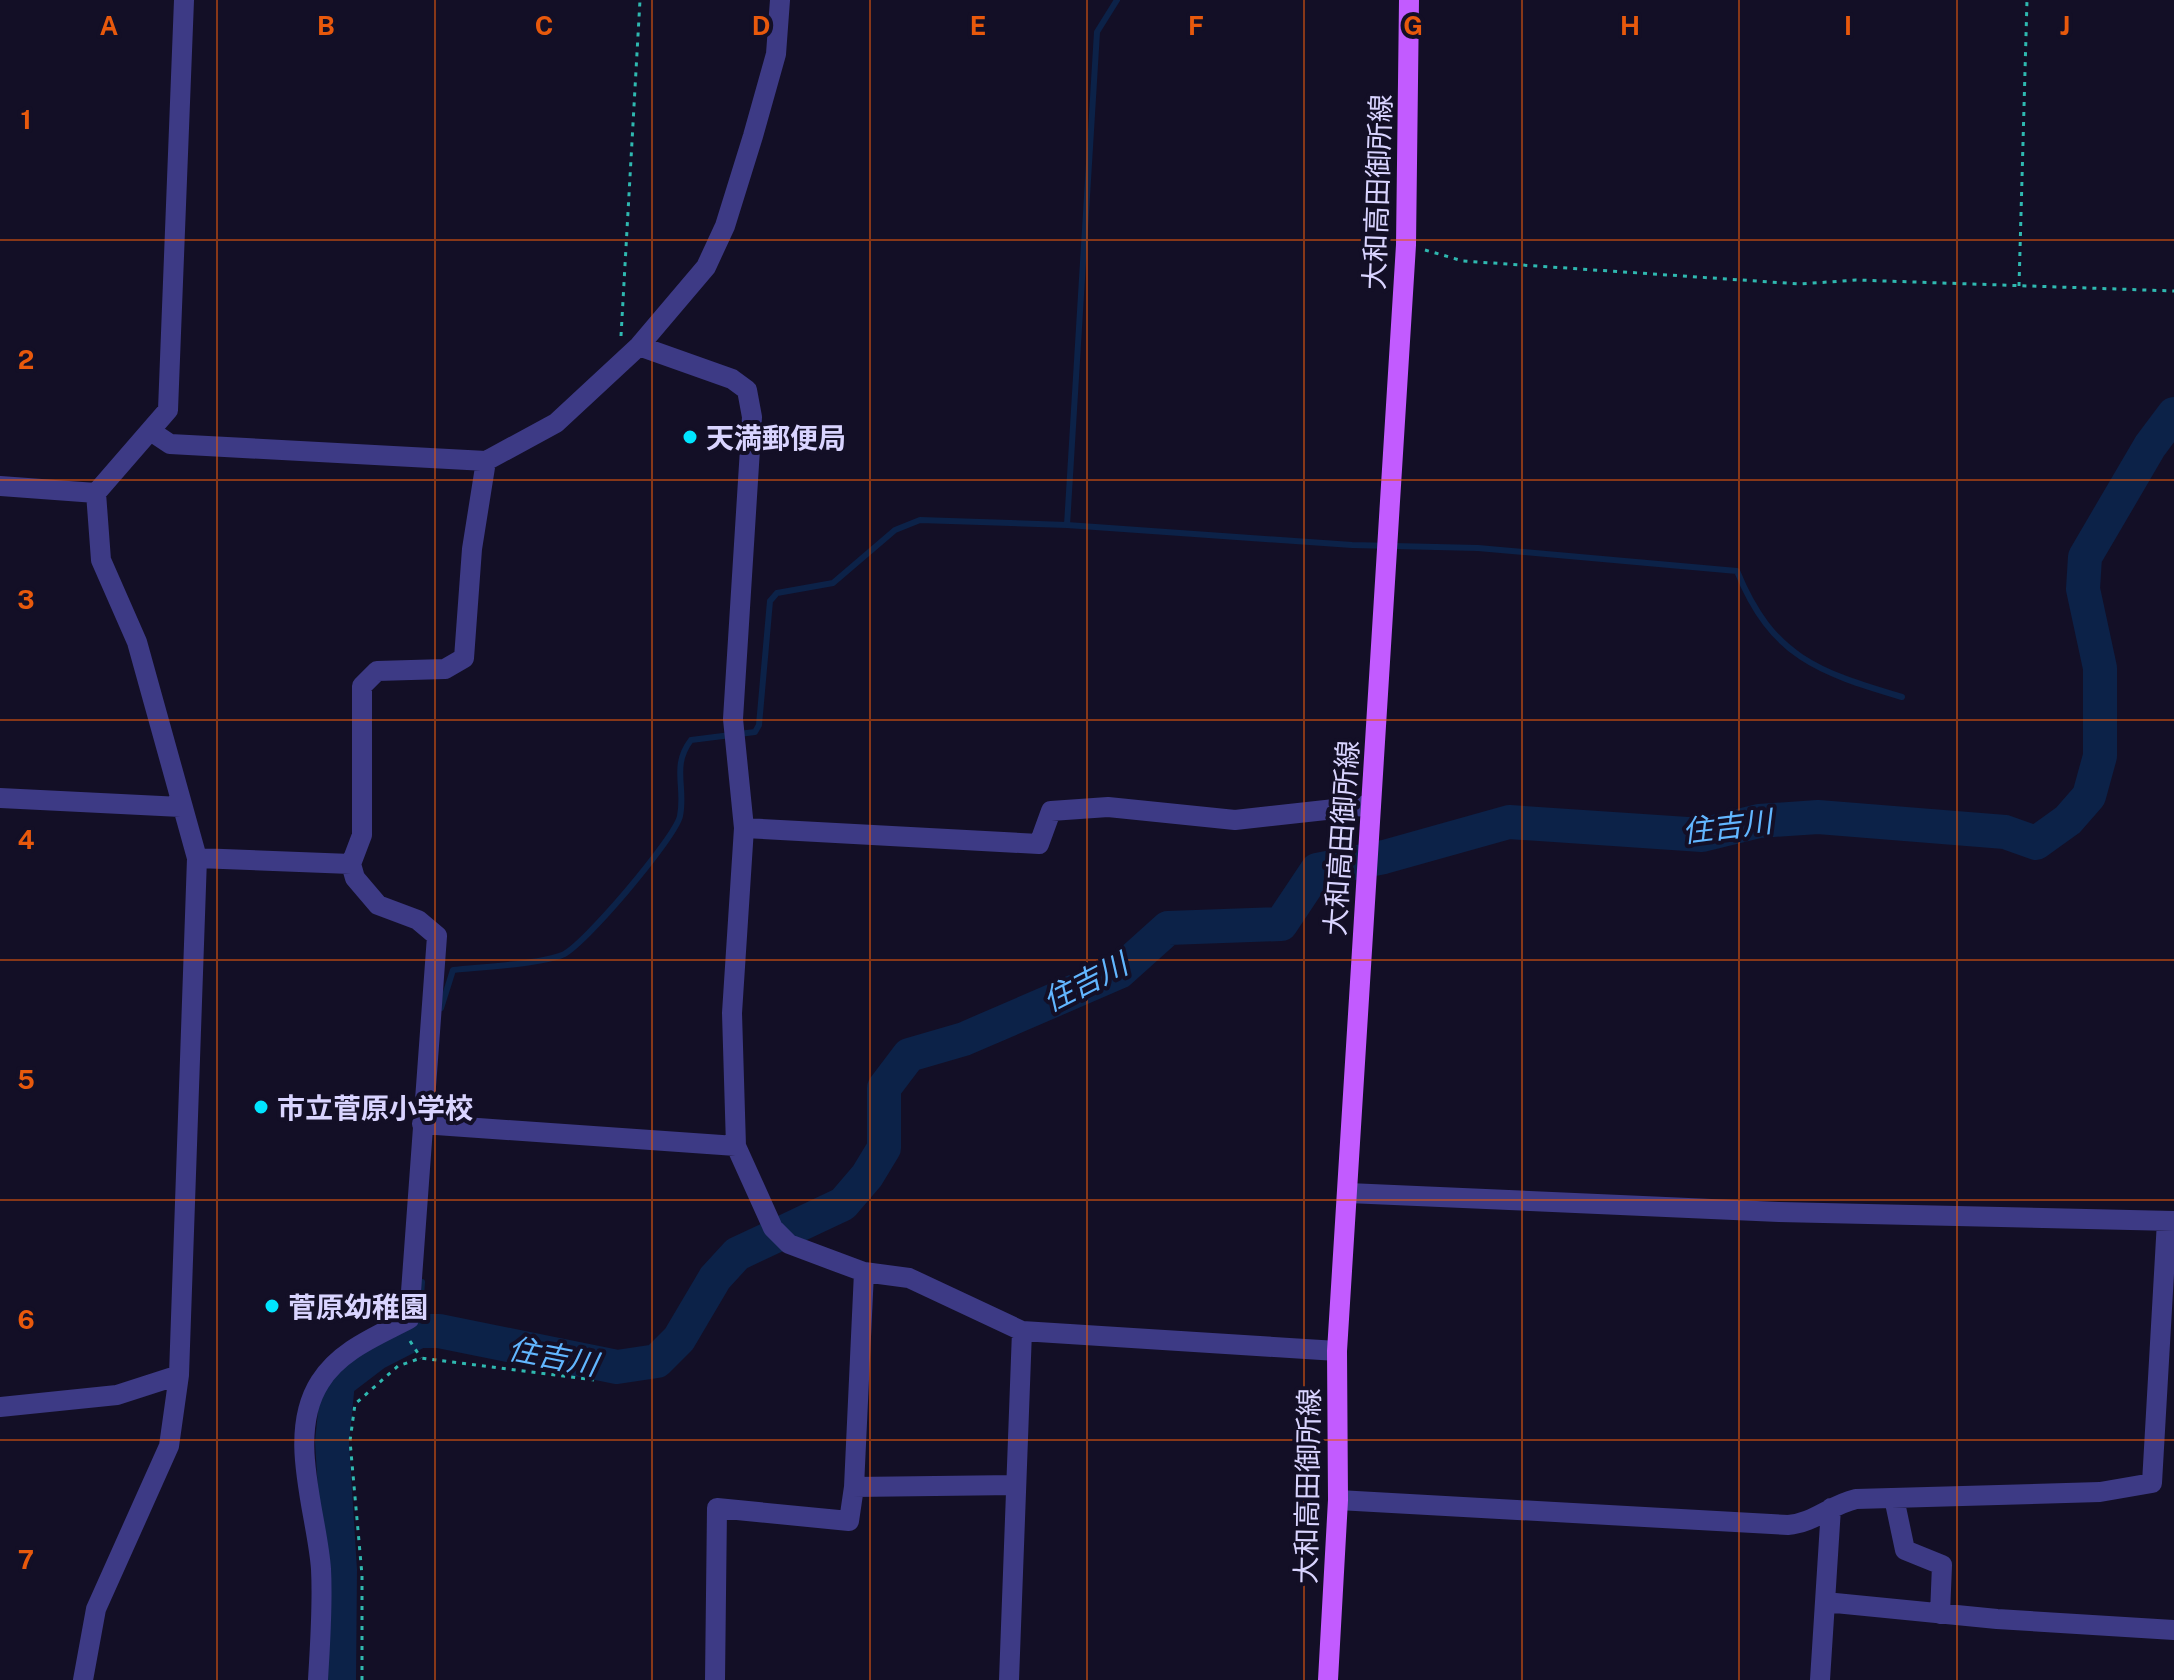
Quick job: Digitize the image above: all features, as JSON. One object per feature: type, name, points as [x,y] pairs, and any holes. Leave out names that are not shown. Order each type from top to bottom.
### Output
[{"type":"main road","name":"大和高田御所線","points":[[1328,1680],[1338,1500],[1337,1351],[1406,245],[1409,0]]},
{"type":"street","points":[[83,1680],[96,1609],[169,1446],[179,1375],[197,858],[137,642],[101,560],[96,493],[168,410],[184,0]]},
{"type":"street","points":[[152,432],[170,444],[486,461],[556,423],[639,346],[706,267],[725,226],[776,54],[780,0]]},
{"type":"street","points":[[639,346],[732,379],[747,390],[752,417],[733,719],[744,828],[732,1013],[736,1146],[773,1228],[789,1244],[864,1272],[909,1278],[1022,1331],[1337,1351]]},
{"type":"street","points":[[318,1680],[321,1570],[305,1449],[308,1409],[320,1382],[345,1353],[409,1319],[437,936],[418,920],[378,905],[355,878],[351,864],[362,835],[362,686],[377,671],[445,669],[464,658],[472,549],[486,461]]},
{"type":"street","points":[[0,486],[96,493]]},
{"type":"street","points":[[0,798],[181,807]]},
{"type":"street","points":[[744,828],[1039,844],[1051,811],[1108,807],[1235,820],[1371,805]]},
{"type":"street","points":[[197,858],[351,864]]},
{"type":"street","points":[[422,1124],[736,1146]]},
{"type":"street","points":[[1338,1500],[1769,1525],[1804,1524],[1831,1508],[1856,1499],[2100,1492],[2152,1483],[2165,1416],[2171,1221],[1779,1212],[1348,1193]]},
{"type":"street","points":[[715,1680],[717,1508],[849,1521],[854,1487],[864,1272]]},
{"type":"street","points":[[1009,1680],[1022,1331]]},
{"type":"street","points":[[0,1407],[117,1395],[179,1375]]},
{"type":"street","points":[[854,1487],[1016,1485]]},
{"type":"street","points":[[1894,1498],[1905,1550],[1942,1565],[1940,1614]]},
{"type":"street","points":[[1820,1680],[1831,1508]]},
{"type":"street","points":[[1825,1602],[1940,1614],[2174,1630]]},
{"type":"path","points":[[617,367],[640,0]]},
{"type":"path","points":[[2019,286],[2027,0]]},
{"type":"path","points":[[1406,245],[1463,261],[1615,273],[1800,284],[1856,280],[2174,291]]},
{"type":"path","points":[[362,1680],[362,1575],[350,1441],[355,1404],[398,1366],[421,1358],[594,1380]]},
{"type":"waterway","points":[[1067,525],[1097,32],[1117,0]]},
{"type":"waterway","name":"住吉川","points":[[339,1680],[340,1570],[332,1442],[338,1382],[376,1353],[419,1331],[439,1331],[617,1367],[657,1361],[679,1339],[715,1278],[737,1254],[843,1204],[867,1176],[884,1148],[884,1088],[909,1055],[964,1039],[1119,972],[1168,928],[1281,924],[1317,870],[1384,857],[1509,822],[1702,835],[1759,821],[1818,817],[2005,832],[2036,843],[2068,820],[2089,796],[2100,756],[2100,668],[2083,589],[2085,557],[2150,446],[2174,414]]},
{"type":"waterway","points":[[441,1008],[453,970],[552,958],[573,948],[588,933],[646,867],[675,828],[681,805],[680,768],[691,740],[755,732],[759,725],[770,601],[777,593],[833,583],[895,530],[920,520],[1067,525],[1352,545],[1478,548],[1737,571],[1766,623],[1782,642],[1801,657],[1846,679],[1902,697]]},
{"type":"waterway","points":[[419,1331],[422,1282]]},
{"type":"place","name":"天満郵便局","points":[[690,437]]},
{"type":"place","name":"市立菅原小学校","points":[[261,1107]]},
{"type":"place","name":"菅原幼稚園","points":[[272,1306]]}]
